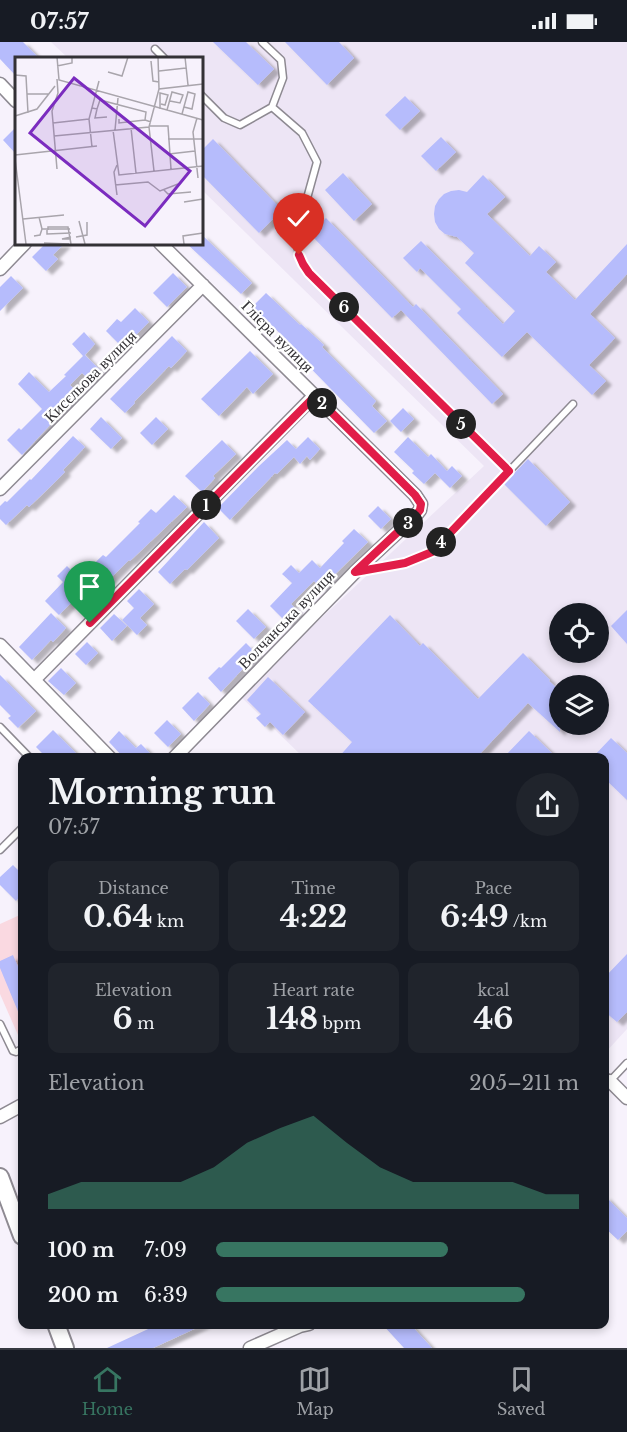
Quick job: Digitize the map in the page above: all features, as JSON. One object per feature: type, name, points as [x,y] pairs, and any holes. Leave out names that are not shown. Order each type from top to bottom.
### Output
[{"type":"street","points":[[0,84],[15,100]]},
{"type":"street","points":[[0,269],[25,244]]},
{"type":"street","name":"Глієра вулиця","points":[[161,244],[415,495],[421,504]]},
{"type":"street","name":"Кисєльова вулиця","points":[[0,489],[203,285]]},
{"type":"street","points":[[33,680],[315,396]]},
{"type":"street","name":"Волчанська вулиця","points":[[179,753],[355,572],[416,515],[421,504]]},
{"type":"street","points":[[0,645],[105,753]]},
{"type":"street","points":[[609,1083],[627,1098]]},
{"type":"street","points":[[0,1117],[18,1107]]},
{"type":"street","points":[[0,1178],[18,1225]]},
{"type":"street","points":[[58,1329],[65,1348]]},
{"type":"street","points":[[250,1348],[293,1329]]},
{"type":"lane","points":[[202,96],[224,118],[240,125],[272,107],[283,78],[281,60],[262,42]]},
{"type":"lane","points":[[155,49],[163,57]]},
{"type":"lane","points":[[272,107],[302,133],[317,162],[296,238],[296,246],[303,264],[309,273],[509,471]]},
{"type":"lane","points":[[355,572],[405,563],[432,552],[573,404]]},
{"type":"lane","points":[[0,727],[25,753]]},
{"type":"lane","points":[[0,850],[18,832]]},
{"type":"lane","points":[[0,1024],[13,1051],[18,1051]]},
{"type":"lane","points":[[609,1078],[627,1063]]},
{"type":"shaded area","points":[[51,42],[627,42],[627,1029],[609,1049],[609,753],[299,753],[239,695],[484,466],[202,190],[202,57],[67,57]]},
{"type":"shaded area","points":[[18,916],[18,1035],[0,994],[0,924]]},
{"type":"building","points":[[0,42],[23,42],[38,57],[15,57],[15,75],[0,59]]},
{"type":"building","points":[[213,42],[246,42],[274,69],[258,85]]},
{"type":"building","points":[[285,42],[339,42],[354,58],[327,85]]},
{"type":"building","points":[[405,96],[420,111],[400,130],[385,115]]},
{"type":"building","points":[[15,128],[15,153],[3,140]]},
{"type":"building","points":[[441,137],[456,152],[436,171],[421,156]]},
{"type":"building","points":[[213,139],[282,210],[259,233],[202,175],[202,150]]},
{"type":"building","points":[[343,173],[372,204],[354,221],[325,190]]},
{"type":"building","points":[[483,175],[505,197],[487,214],[530,256],[539,246],[556,262],[546,272],[575,300],[627,244],[627,274],[590,314],[615,338],[589,365],[606,381],[592,395],[527,332],[502,357],[457,313],[461,309],[420,268],[417,272],[403,258],[421,241],[503,324],[515,311],[465,263],[474,253],[457,237],[445,234],[435,222],[435,206],[444,194],[459,190],[467,192]]},
{"type":"building","points":[[326,218],[413,307],[416,304],[503,394],[492,404],[401,310],[392,318],[310,234]]},
{"type":"building","points":[[202,235],[252,283],[241,294],[187,244],[202,244]]},
{"type":"building","points":[[45,244],[64,244],[53,255],[58,259],[46,271],[32,257]]},
{"type":"building","points":[[173,273],[187,287],[167,307],[153,293]]},
{"type":"building","points":[[11,276],[23,288],[0,311],[0,287]]},
{"type":"building","points":[[266,293],[324,345],[322,347],[376,401],[372,406],[387,421],[374,433],[284,341],[286,339],[252,307]]},
{"type":"building","points":[[135,308],[149,322],[123,348],[106,331],[117,319],[121,322]]},
{"type":"building","points":[[84,332],[95,344],[85,355],[100,370],[90,380],[82,373],[70,385],[79,394],[22,455],[7,440],[42,409],[18,384],[29,372],[49,392],[83,356],[72,344]]},
{"type":"building","points":[[172,336],[187,351],[171,368],[169,366],[125,413],[110,399]]},
{"type":"building","points":[[250,351],[273,374],[253,394],[247,387],[219,416],[201,399]]},
{"type":"building","points":[[403,408],[414,419],[401,432],[390,421]]},
{"type":"building","points":[[101,417],[122,438],[111,449],[90,429]]},
{"type":"building","points":[[156,417],[168,429],[152,445],[140,433]]},
{"type":"building","points":[[73,436],[85,447],[53,484],[6,525],[0,519],[0,506],[31,480]]},
{"type":"building","points":[[308,437],[320,449],[310,460],[307,456],[300,464],[294,457],[277,474],[275,473],[230,520],[218,508],[287,440],[296,449]]},
{"type":"building","points":[[408,437],[428,457],[431,454],[447,471],[452,466],[462,476],[450,488],[435,473],[424,484],[394,452]]},
{"type":"building","points":[[222,440],[236,454],[213,476],[215,478],[202,492],[185,476]]},
{"type":"building","points":[[528,459],[570,502],[546,526],[504,484]]},
{"type":"building","points":[[174,495],[187,507],[106,583],[96,574],[59,615],[45,601],[63,582],[57,576],[67,566],[79,578],[103,555],[106,557],[151,509],[156,513]]},
{"type":"building","points":[[378,506],[391,519],[381,529],[368,516]]},
{"type":"building","points":[[204,522],[219,538],[170,584],[158,572]]},
{"type":"building","points":[[354,529],[368,542],[321,588],[314,581],[291,604],[299,612],[288,624],[270,606],[292,583],[282,574],[291,565],[299,573],[312,560],[320,568]]},
{"type":"building","points":[[139,589],[154,604],[140,618],[147,625],[137,635],[122,620],[134,608],[127,601]]},
{"type":"building","points":[[248,609],[266,627],[254,639],[236,621]]},
{"type":"building","points":[[627,610],[627,644],[611,626]]},
{"type":"building","points":[[51,613],[66,628],[32,660],[19,647]]},
{"type":"building","points":[[114,614],[127,626],[112,641],[100,628]]},
{"type":"building","points":[[390,615],[420,646],[423,643],[478,699],[523,653],[549,679],[549,722],[528,703],[481,753],[342,753],[352,742],[308,701]]},
{"type":"building","points":[[87,642],[98,653],[86,665],[75,654]]},
{"type":"building","points":[[246,643],[257,654],[221,692],[208,678]]},
{"type":"building","points":[[61,668],[76,683],[64,695],[48,681]]},
{"type":"building","points":[[0,675],[36,711],[18,728],[8,718],[11,716],[0,705]]},
{"type":"building","points":[[268,677],[305,712],[283,735],[270,722],[265,727],[256,718],[261,714],[247,700]]},
{"type":"building","points":[[198,692],[210,704],[194,721],[182,708]]},
{"type":"building","points":[[167,720],[181,734],[168,747],[154,733]]},
{"type":"building","points":[[53,730],[76,753],[42,753],[36,747]]},
{"type":"building","points":[[119,731],[136,748],[141,744],[150,753],[119,753],[109,742]]},
{"type":"building","points":[[529,731],[552,753],[508,753]]},
{"type":"building","points":[[611,738],[627,753],[627,800],[609,783],[609,753],[597,753]]},
{"type":"building","points":[[13,865],[18,870],[18,899],[16,901],[0,885],[0,877]]},
{"type":"building","points":[[627,954],[627,1012],[617,1022],[609,1015],[609,973]]},
{"type":"building","points":[[13,955],[18,967],[18,1011],[0,968],[0,961]]},
{"type":"building","points":[[609,1200],[627,1218],[627,1231],[618,1240],[609,1232]]},
{"type":"building","points":[[148,1329],[194,1329],[153,1348],[107,1348]]},
{"type":"building","points":[[387,1329],[415,1329],[432,1348],[404,1348]]},
{"type":"route","points":[[90,623],[315,396],[415,495],[421,504],[416,515],[355,572],[405,563],[432,552],[509,471],[309,273],[299,255]]}]
